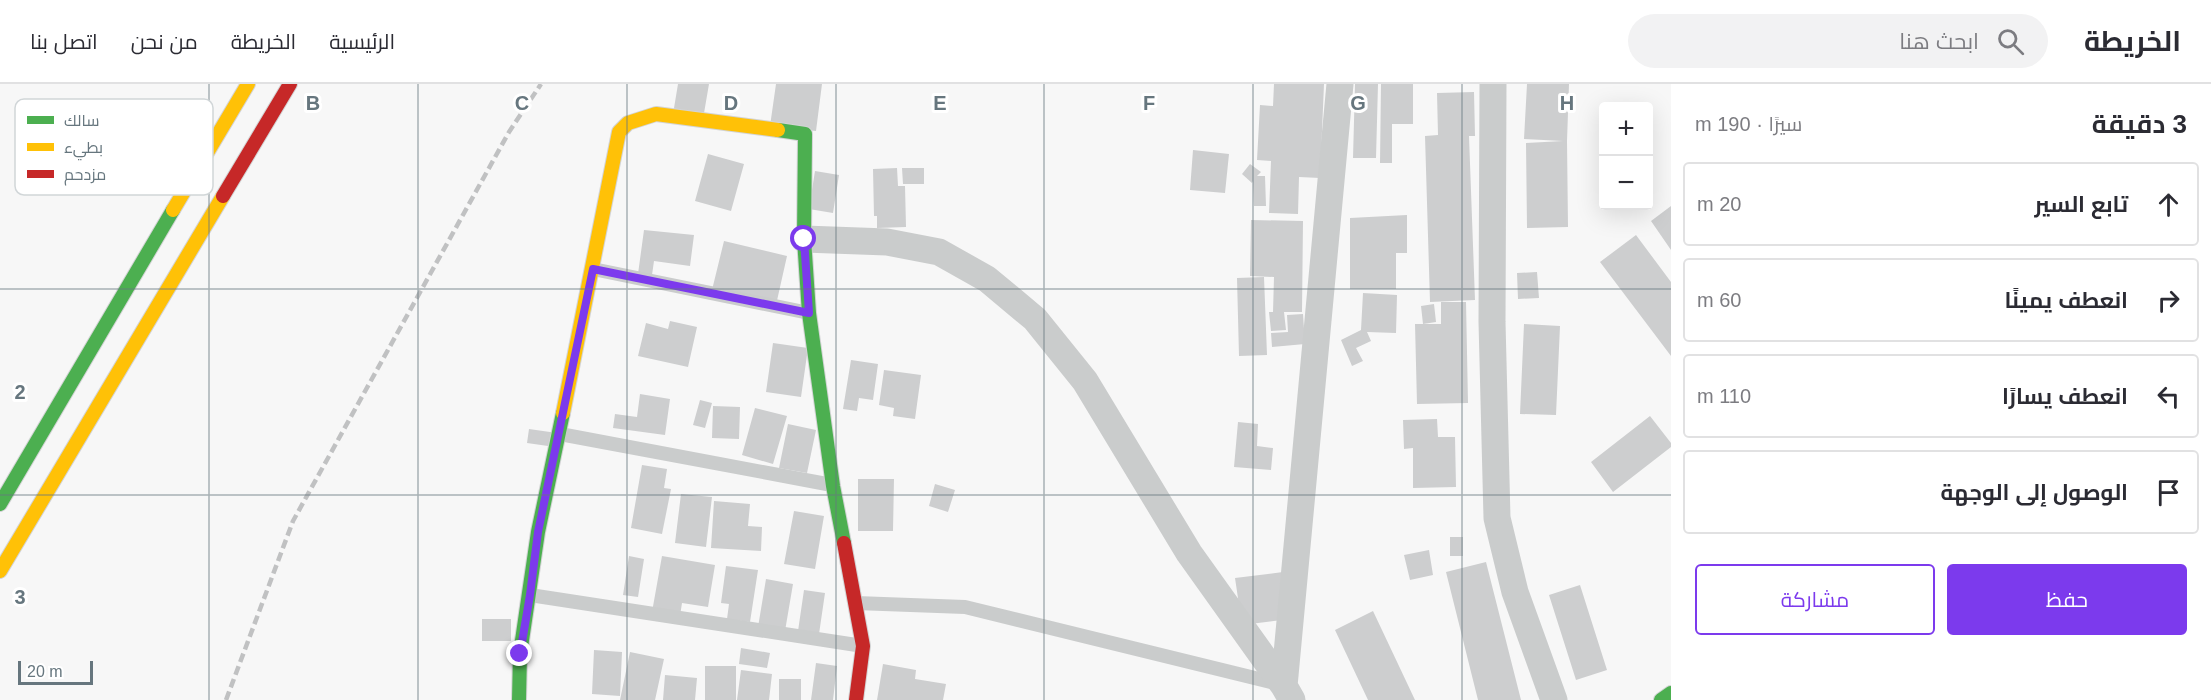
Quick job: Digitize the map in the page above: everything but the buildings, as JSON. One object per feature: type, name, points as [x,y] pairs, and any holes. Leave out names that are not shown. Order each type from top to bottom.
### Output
[{"type":"main road","points":[[213,145],[249,84]]},
{"type":"main road","points":[[0,571],[291,84]]},
{"type":"main road","points":[[519,700],[520,654],[538,532],[560,434],[619,132],[628,123],[656,114],[805,134],[804,239],[809,313],[833,486],[863,646],[856,700]]},
{"type":"main road","points":[[0,504],[183,195]]},
{"type":"main road","points":[[1661,700],[1671,693]]},
{"type":"street","points":[[1267,662],[1340,84]]},
{"type":"street","points":[[1493,84],[1492,322],[1497,518],[1515,592],[1554,700]]},
{"type":"street","points":[[804,239],[887,242],[939,252],[987,279],[1035,319],[1085,381],[1189,553],[1288,693]]},
{"type":"lane","points":[[593,269],[809,313]]},
{"type":"lane","points":[[560,434],[833,486]]},
{"type":"lane","points":[[530,595],[863,646]]},
{"type":"lane","points":[[856,603],[965,607],[1267,662]]},
{"type":"railway","points":[[226,700],[293,521],[509,132],[541,84]]},
{"type":"traffic: fast","points":[[778,130],[805,134],[804,239],[809,313],[833,486],[844,543]]},
{"type":"traffic: fast","points":[[0,504],[173,210]]},
{"type":"traffic: fast","points":[[519,700],[520,654],[538,532],[563,413]]},
{"type":"traffic: fast","points":[[1661,700],[1671,693]]},
{"type":"traffic: slow","points":[[213,143],[248,84]]},
{"type":"traffic: slow","points":[[563,413],[619,132],[628,123],[656,114],[778,130]]},
{"type":"traffic: slow","points":[[173,210],[182,195]]},
{"type":"traffic: slow","points":[[0,571],[223,196]]},
{"type":"traffic: jam","points":[[223,196],[290,84]]},
{"type":"traffic: jam","points":[[844,543],[863,646],[856,700]]},
{"type":"route","points":[[520,654],[538,532],[593,269],[809,313],[804,239]]}]
